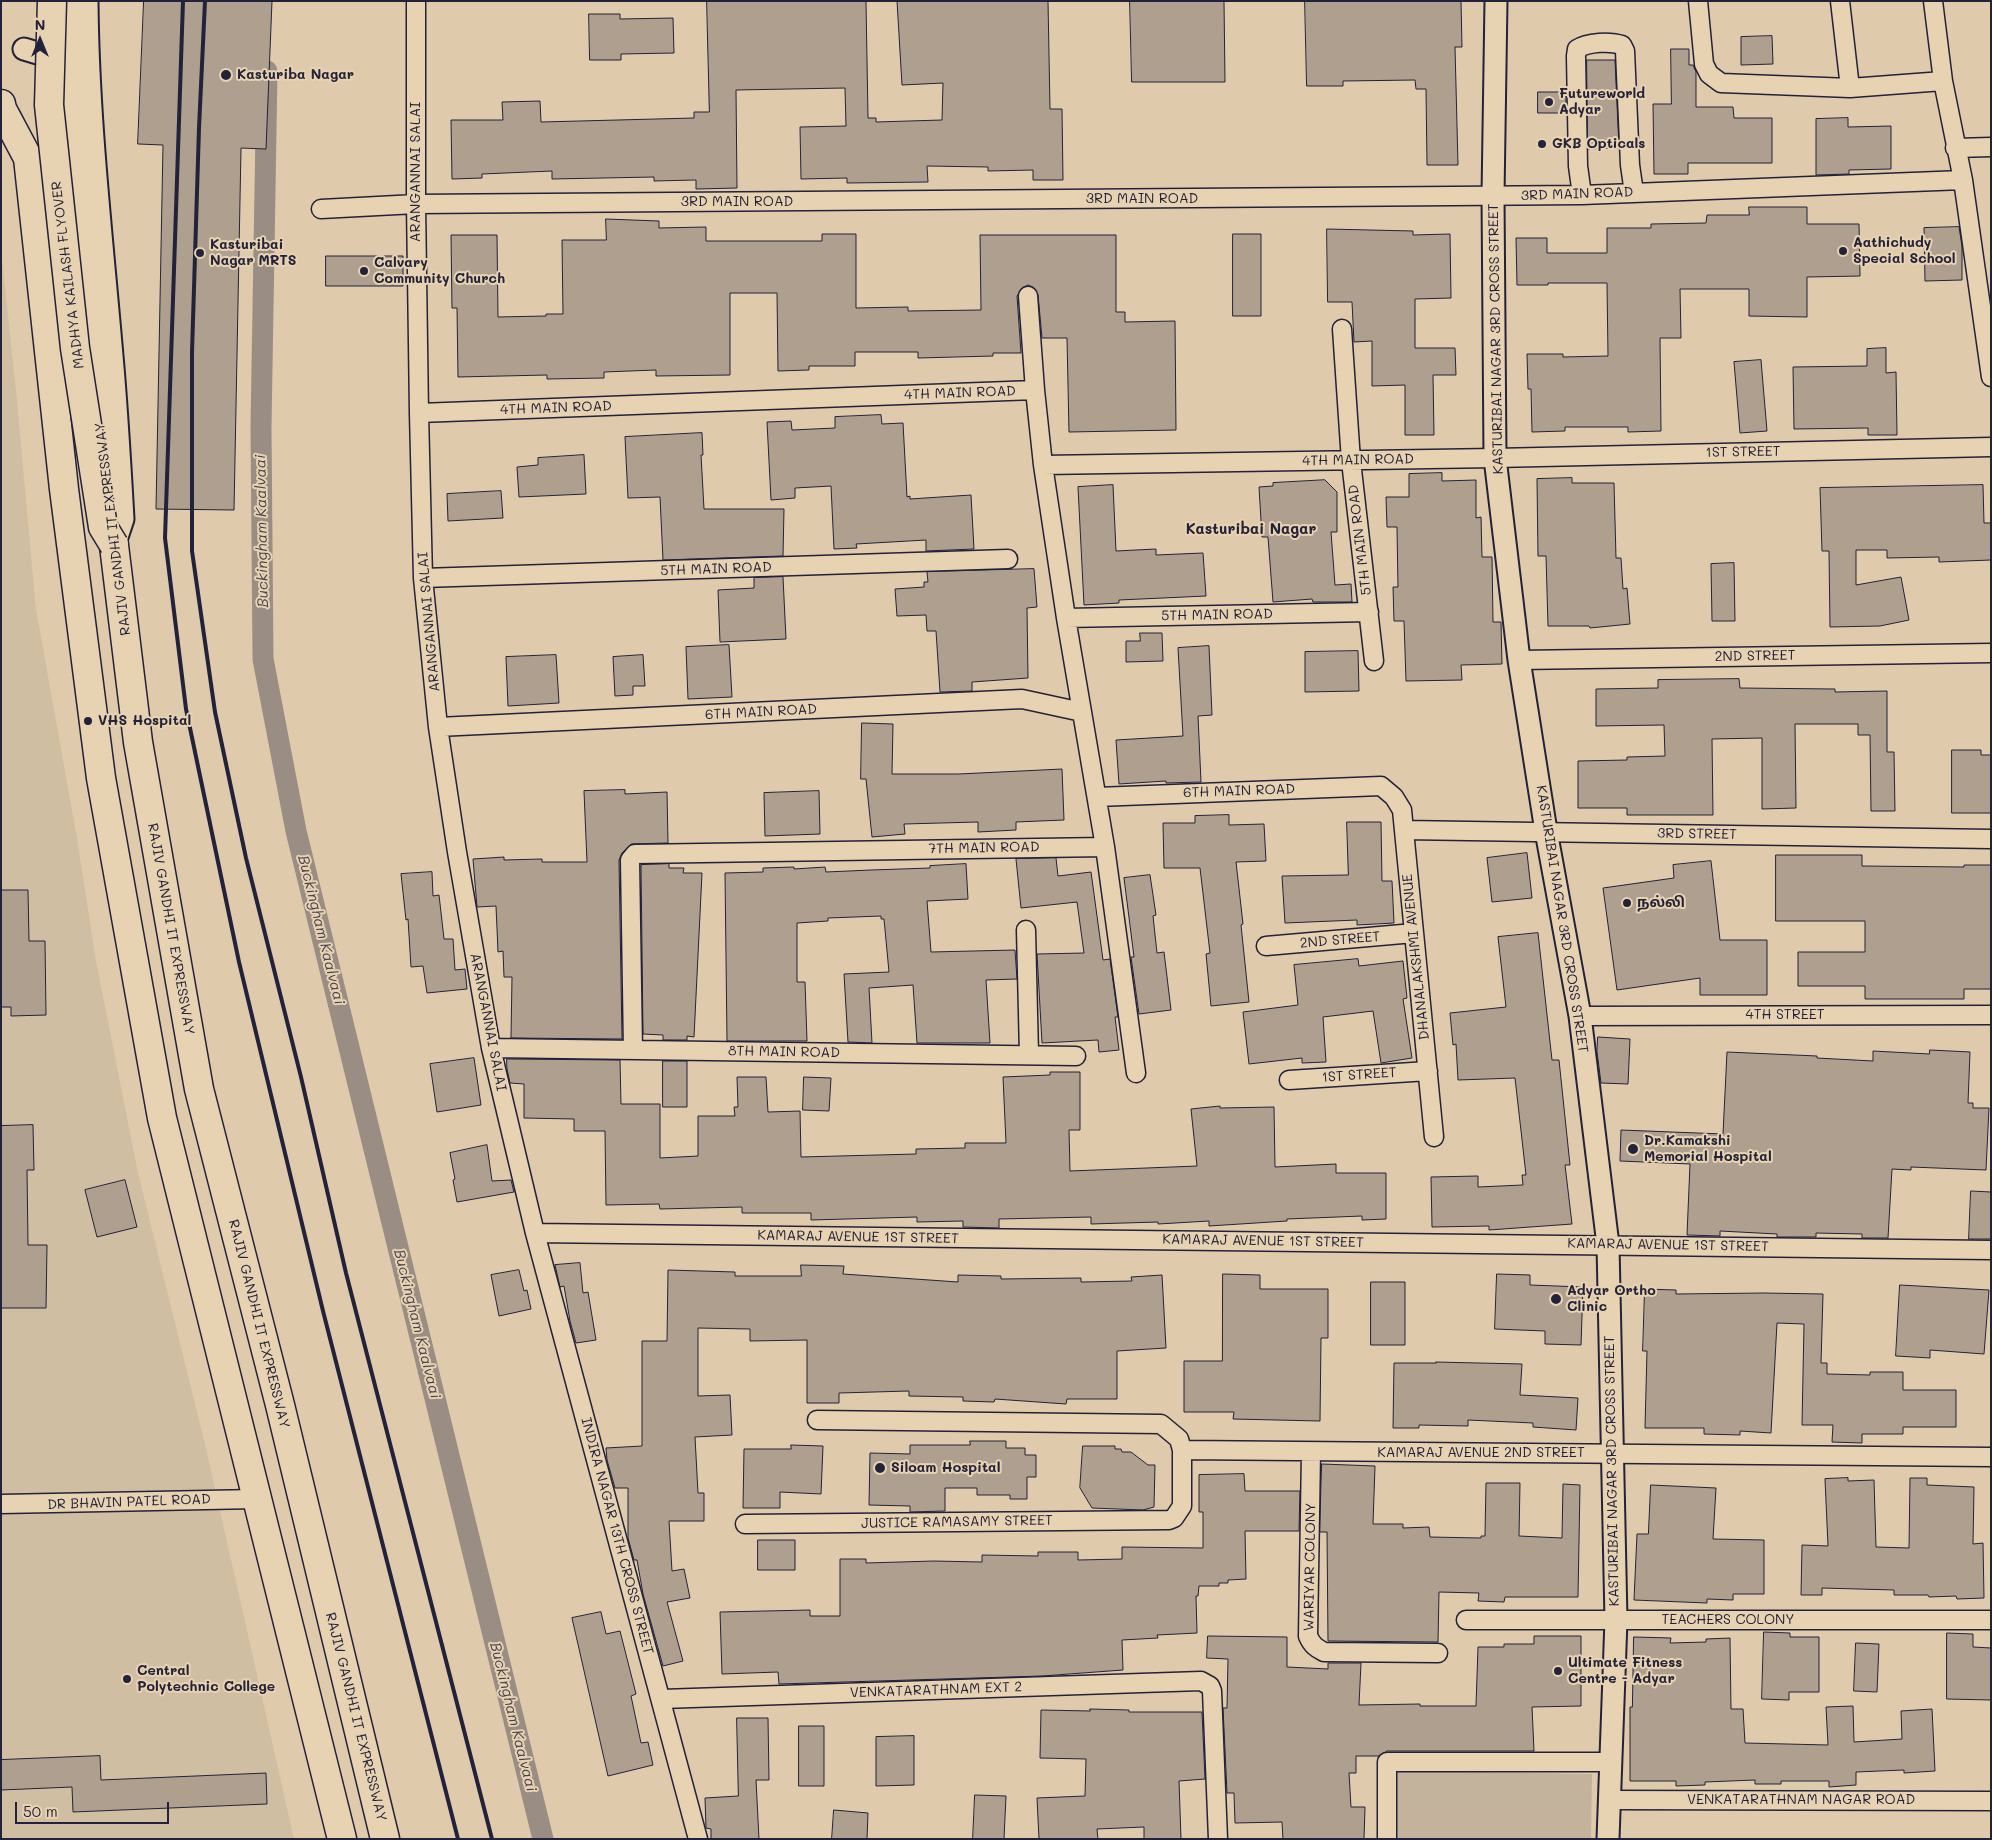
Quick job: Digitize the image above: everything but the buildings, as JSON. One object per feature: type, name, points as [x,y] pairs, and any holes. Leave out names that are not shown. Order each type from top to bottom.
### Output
[{"type":"main road","name":"MADHYA KAILASH FLYOVER","points":[[52,1],[49,105],[74,338],[103,527],[114,545]]},
{"type":"main road","name":"RAJIV GANDHI IT EXPRESSWAY","points":[[69,1],[77,66],[101,439],[138,742],[198,1090],[283,1414],[385,1839]]},
{"type":"main road","points":[[1,104],[28,158],[64,489],[101,778],[162,1118],[342,1839]]},
{"type":"street","points":[[24,49],[77,66],[87,1]]},
{"type":"street","name":"ARANGANNAI SALAI","points":[[416,1],[416,204],[423,578],[438,727],[457,852],[492,1048],[535,1233]]},
{"type":"street","name":"KASTURIBAI NAGAR 3RD CROSS STREET","points":[[1496,1],[1493,196],[1495,458],[1520,660],[1546,832],[1580,1016],[1608,1245],[1616,1620],[1611,1800],[1608,1839]]},
{"type":"street","points":[[1698,1],[1704,64],[1708,74],[1721,83],[1850,88],[1942,81]]},
{"type":"street","points":[[1840,1],[1850,88]]},
{"type":"street","points":[[1933,1],[1942,81],[1985,298],[1991,377]]},
{"type":"street","points":[[1582,195],[1578,166],[1577,49],[1583,45],[1616,43],[1622,45],[1625,51],[1630,165],[1634,192]]},
{"type":"street","points":[[1955,148],[1991,147]]},
{"type":"street","name":"3RD MAIN ROAD","points":[[321,208],[416,204],[1582,195],[1962,180]]},
{"type":"street","points":[[1028,296],[1035,390]]},
{"type":"street","name":"5TH MAIN ROAD","points":[[1342,329],[1351,461],[1374,661]]},
{"type":"street","name":"4TH MAIN ROAD","points":[[419,413],[1035,390],[1043,465],[1495,458]]},
{"type":"street","name":"1ST STREET","points":[[1495,458],[1991,447]]},
{"type":"street","points":[[1043,465],[1066,618],[1105,847],[1136,1073]]},
{"type":"street","name":"5TH MAIN ROAD","points":[[423,578],[1008,559]]},
{"type":"street","name":"5TH MAIN ROAD","points":[[1066,618],[1369,612]]},
{"type":"street","name":"2ND STREET","points":[[1520,660],[1991,653]]},
{"type":"street","name":"6TH MAIN ROAD","points":[[438,727],[1022,699],[1082,712]]},
{"type":"street","name":"6TH MAIN ROAD","points":[[1097,797],[1381,786]]},
{"type":"street","name":"DHANALAKSHMI AVENUE","points":[[1381,786],[1394,797],[1402,810],[1434,1137]]},
{"type":"street","name":"3RD STREET","points":[[1404,830],[1991,839]]},
{"type":"street","name":"7TH MAIN ROAD","points":[[633,1050],[630,860],[635,854],[1105,847]]},
{"type":"street","points":[[1026,930],[1029,1055]]},
{"type":"street","name":"2ND STREET","points":[[1266,946],[1414,933]]},
{"type":"street","name":"4TH STREET","points":[[1580,1016],[1991,1015]]},
{"type":"street","name":"8TH MAIN ROAD","points":[[492,1048],[1076,1056]]},
{"type":"street","name":"1ST STREET","points":[[1289,1080],[1428,1071]]},
{"type":"street","name":"KAMARAJ AVENUE 1ST STREET","points":[[535,1233],[1991,1250]]},
{"type":"street","name":"INDIRA NAGAR 13TH CROSS STREET","points":[[535,1233],[662,1699],[698,1839]]},
{"type":"street","points":[[817,1420],[1161,1424],[1179,1439],[1182,1450]]},
{"type":"street","name":"KAMARAJ AVENUE 2ND STREET","points":[[1182,1450],[1991,1457]]},
{"type":"street","name":"JUSTICE RAMASAMY STREET","points":[[745,1524],[1169,1520],[1174,1518],[1182,1506],[1182,1450]]},
{"type":"street","name":"WARIYAR COLONY","points":[[1311,1452],[1308,1636],[1311,1643],[1324,1652],[1438,1653]]},
{"type":"street","name":"DR BHAVIN PATEL ROAD","points":[[1,1504],[257,1499]]},
{"type":"street","name":"TEACHERS COLONY","points":[[1466,1620],[1991,1620]]},
{"type":"street","name":"VENKATARATHNAM EXT 2","points":[[662,1699],[1201,1681],[1210,1686],[1212,1696],[1218,1839]]},
{"type":"street","points":[[1388,1839],[1387,1762],[1612,1762]]},
{"type":"street","name":"VENKATARATHNAM NAGAR ROAD","points":[[1611,1800],[1991,1801]]},
{"type":"shaded area","points":[[1,249],[36,609],[77,838],[96,961],[138,1173],[205,1444],[294,1839],[1,1839]]},
{"type":"shaded area","points":[[1395,1771],[1592,1774],[1591,1839],[1395,1839]]},
{"type":"waterway","name":"Buckingham Kaalvaai","points":[[267,71],[261,427],[263,659],[296,831],[543,1839]]},
{"type":"railway","points":[[183,1],[165,538],[186,709],[239,962],[323,1311],[458,1839]]},
{"type":"railway","points":[[205,1],[192,352],[192,551],[215,712],[246,858],[301,1077],[346,1273],[492,1839]]},
{"type":"place","name":"Kasturiba Nagar","points":[[226,75]]},
{"type":"place","name":"Futureworld Adyar","points":[[1549,102]]},
{"type":"place","name":"GKB Opticals","points":[[1542,144]]},
{"type":"place","name":"Aathichudy Special School","points":[[1843,251]]},
{"type":"place","name":"Kasturibai Nagar MRTS","points":[[200,253]]},
{"type":"place","name":"Calvary Community Church","points":[[364,271]]},
{"type":"place","name":"VHS Hospital","points":[[88,721]]},
{"type":"place","name":"நல்லி","points":[[1627,903]]},
{"type":"place","name":"Dr.Kamakshi Memorial Hospital","points":[[1633,1149]]},
{"type":"place","name":"Adyar Ortho Clinic","points":[[1556,1299]]},
{"type":"place","name":"Siloam Hospital","points":[[880,1468]]},
{"type":"place","name":"Ultimate Fitness Centre - Adyar","points":[[1558,1671]]},
{"type":"place","name":"Central Polytechnic College","points":[[127,1679]]},
{"type":"district","name":"Kasturibai Nagar","points":[[1251,529]]}]
